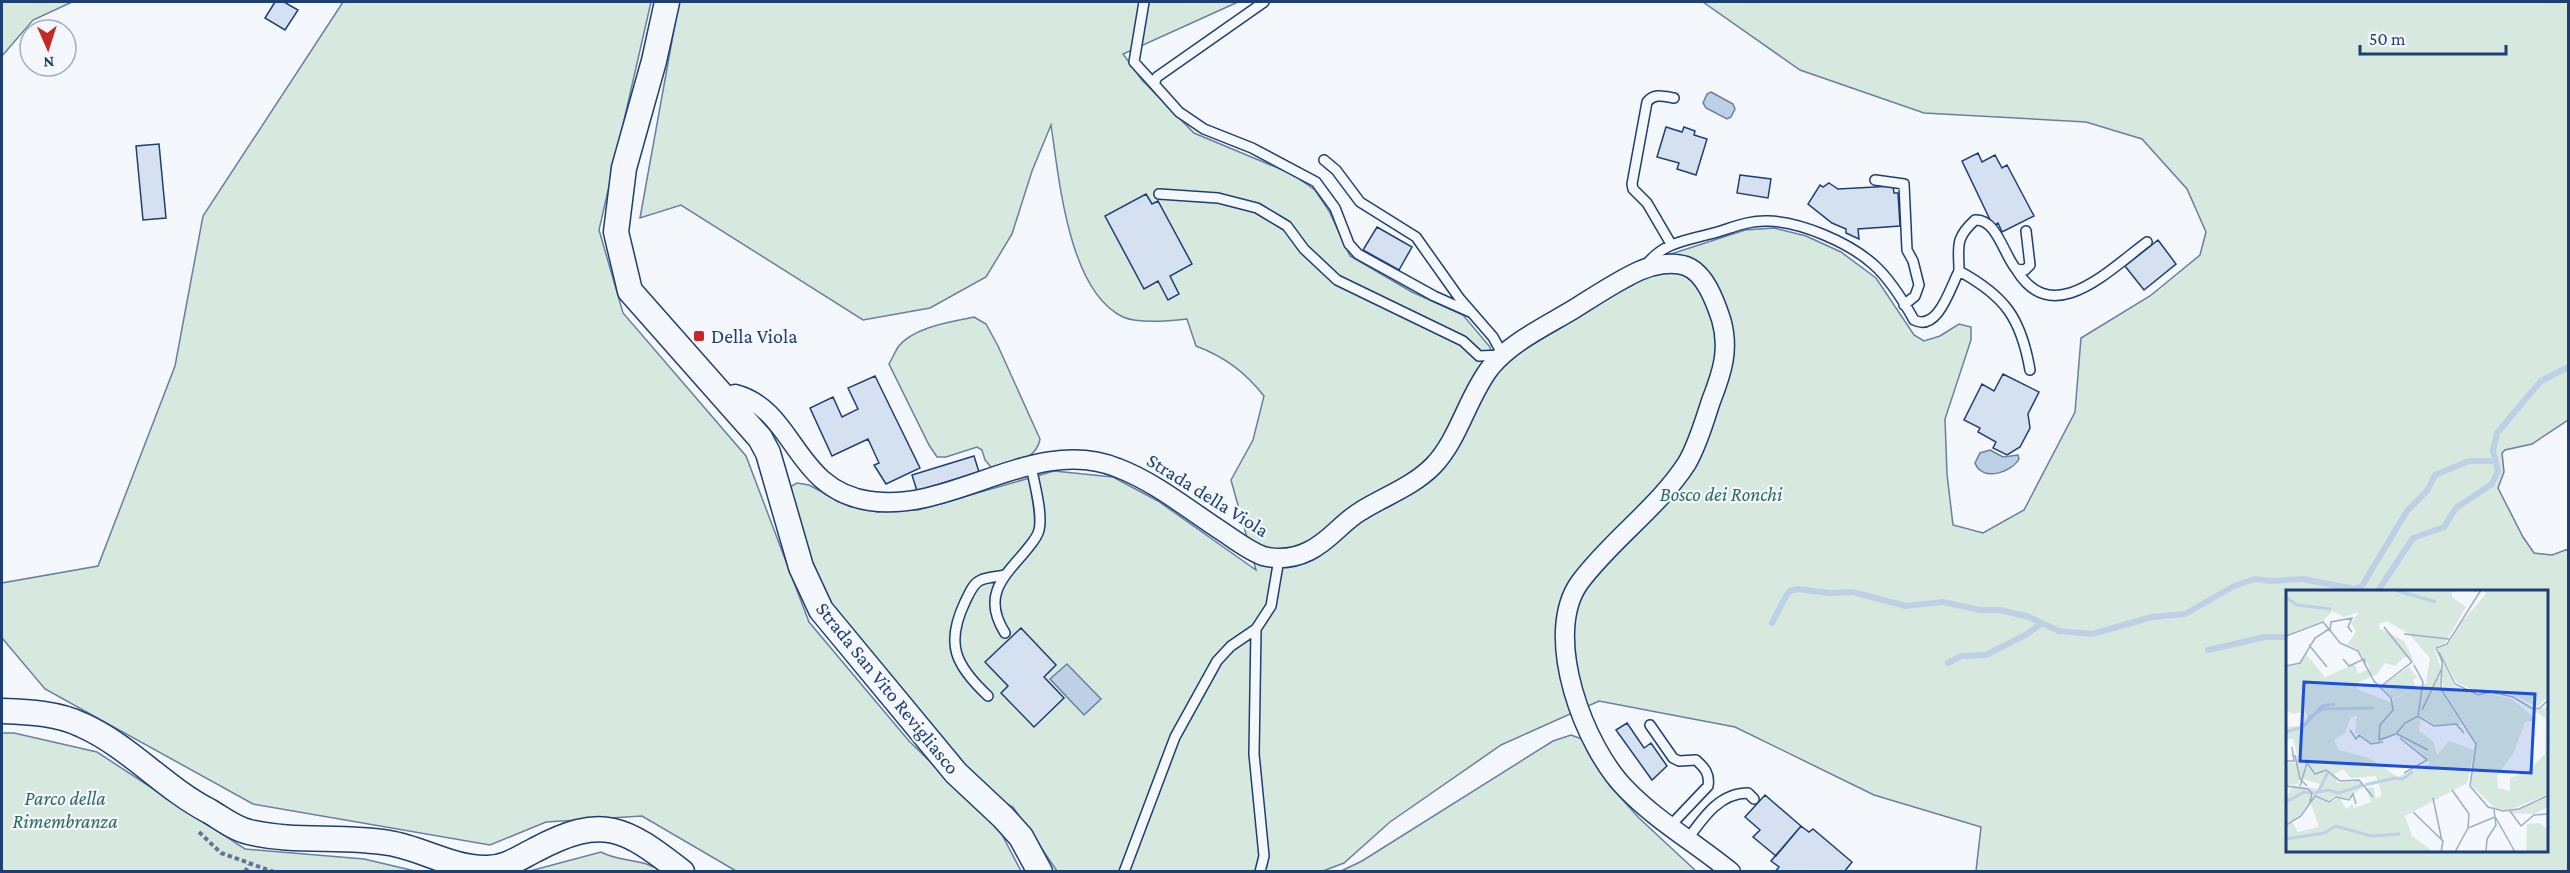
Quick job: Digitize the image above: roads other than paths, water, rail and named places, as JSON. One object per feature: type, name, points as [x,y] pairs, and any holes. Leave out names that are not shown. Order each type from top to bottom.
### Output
[{"type":"street","name":"Strada San Vito Revigliasco","points":[[667,2],[654,61],[624,168],[616,232],[630,291],[747,421],[768,453],[801,567],[821,610],[956,773],[1021,837],[1040,872]]},
{"type":"street","name":"Strada della Viola","points":[[724,398],[735,394],[763,405],[809,469],[840,492],[863,500],[910,502],[1031,466],[1078,459],[1116,467],[1138,477],[1248,549],[1279,559],[1308,552],[1330,539],[1347,520],[1409,485],[1436,462],[1488,370],[1503,355],[1642,269],[1669,263],[1687,266],[1699,273],[1719,314],[1725,333],[1726,356],[1689,459],[1647,511],[1582,580],[1571,597],[1564,635],[1568,671],[1576,705],[1610,771],[1637,800],[1671,825],[1722,869]]},
{"type":"street","points":[[2,711],[58,717],[81,724],[122,748],[186,799],[247,832],[391,843],[462,866],[486,868],[507,865],[561,836],[589,828],[612,829],[630,836],[682,872]]},
{"type":"lane","points":[[1144,2],[1134,62],[1179,112],[1204,129],[1252,148],[1316,183],[1335,208],[1349,244],[1358,254],[1451,304],[1472,312]]},
{"type":"lane","points":[[1154,84],[1157,77],[1264,2]]},
{"type":"lane","points":[[1671,244],[1647,203],[1633,189],[1632,184],[1647,102],[1651,97],[1674,98]]},
{"type":"lane","points":[[1159,194],[1218,198],[1257,208],[1287,226],[1304,249],[1337,280],[1462,341],[1479,356],[1503,355],[1493,337],[1416,237],[1360,202],[1336,170],[1324,160]]},
{"type":"lane","points":[[1875,180],[1904,184],[1907,250],[1913,261],[1919,285],[1915,296],[1904,305]]},
{"type":"lane","points":[[2030,370],[2020,328],[2011,312],[1997,294],[1981,282],[1959,271],[1956,249],[1962,236],[1975,220],[1982,219],[1990,224],[2025,284],[2037,294],[2064,296],[2098,278],[2147,242]]},
{"type":"lane","name":"Strada della Viola","points":[[1642,269],[1656,252],[1671,244],[1713,234],[1738,224],[1767,221],[1792,224],[1815,231],[1873,264],[1914,320],[1922,324],[1929,323],[1938,312],[1959,271]]},
{"type":"lane","points":[[2016,270],[2025,270],[2030,265],[2026,231]]},
{"type":"lane","points":[[1005,633],[994,613],[993,598],[1004,575],[1033,542],[1039,531],[1031,466]]},
{"type":"lane","points":[[1124,872],[1175,737],[1217,662],[1231,645],[1256,629],[1271,606],[1279,559]]},
{"type":"lane","points":[[988,696],[963,668],[957,654],[954,625],[975,583],[982,579],[1004,575]]},
{"type":"lane","points":[[1256,629],[1254,754],[1264,856],[1260,872]]},
{"type":"lane","points":[[1650,725],[1673,758],[1679,761],[1696,760],[1706,769],[1709,778],[1708,786],[1671,825]]},
{"type":"lane","points":[[1687,840],[1708,813],[1726,798],[1735,793],[1748,793],[1754,799]]},
{"type":"water","points":[[1711,92],[1733,104],[1735,109],[1731,117],[1727,119],[1706,108],[1703,103],[1707,94]]},
{"type":"water","points":[[1990,450],[2003,457],[2018,455],[2019,459],[2010,468],[1990,474],[1979,469],[1975,463],[1980,453]]},
{"type":"water","points":[[1067,664],[1101,699],[1084,715],[1050,679]]},
{"type":"waterway","points":[[2379,590],[2413,538],[2444,527],[2456,508],[2492,484],[2498,471],[2493,451],[2497,433],[2541,381],[2568,367]]},
{"type":"waterway","points":[[1772,623],[1786,596],[1790,591],[1798,589],[1829,593],[1852,592],[1906,606],[1943,602],[1980,610],[2000,610],[2029,617],[2059,631],[2092,634],[2152,617],[2185,614],[2234,586],[2255,579],[2271,581],[2302,579],[2355,589],[2362,586],[2407,511],[2427,491],[2435,475],[2469,461],[2495,461]]},
{"type":"waterway","points":[[1948,663],[1961,656],[1986,655],[2027,634],[2042,623]]},
{"type":"waterway","points":[[2208,650],[2265,637],[2286,637]]},
{"type":"place","name":"Della Viola","points":[[699,336]]},
{"type":"park label","name":"Bosco dei Ronchi","points":[[1721,494]]},
{"type":"park label","name":"Parco della Rimembranza","points":[[65,810]]}]
